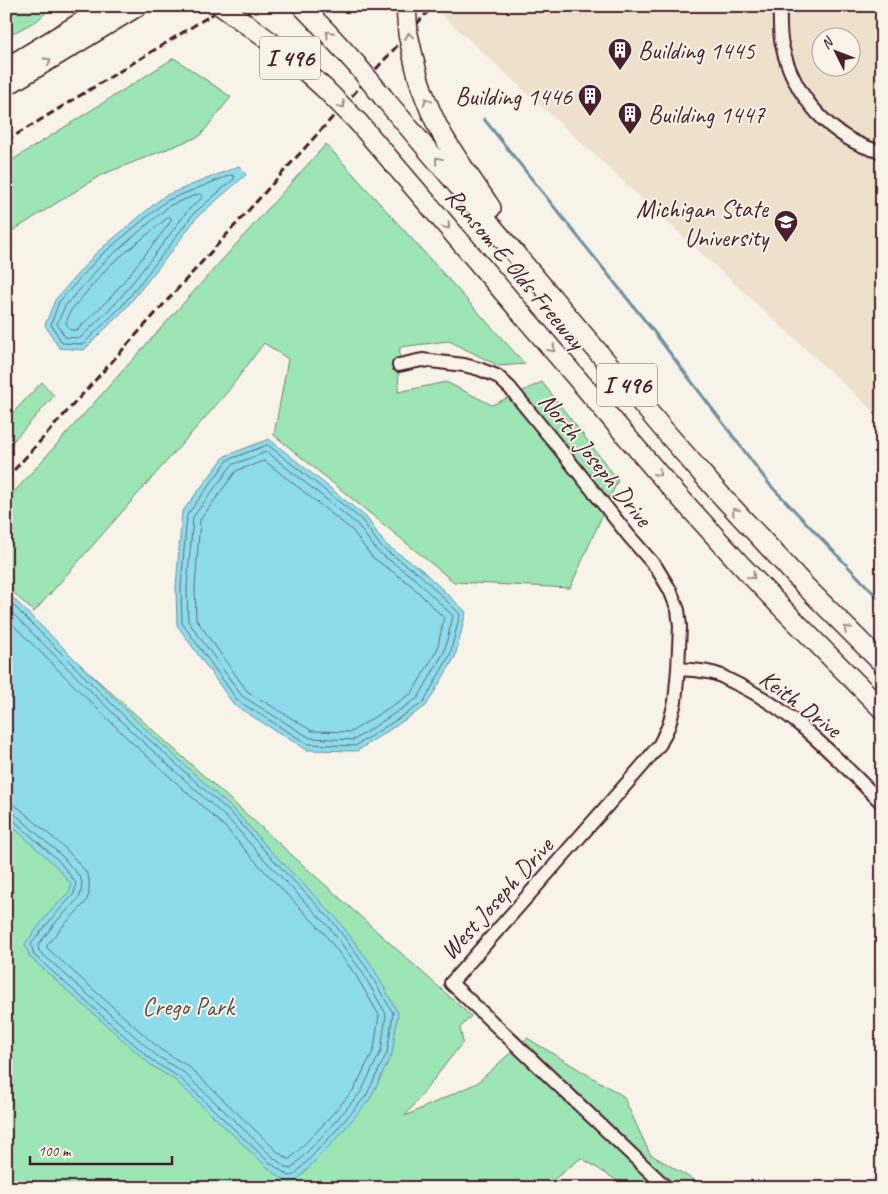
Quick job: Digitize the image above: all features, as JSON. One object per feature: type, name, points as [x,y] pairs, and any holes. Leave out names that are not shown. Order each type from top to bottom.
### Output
[{"type":"highway","points":[[6,68],[108,6]]},
{"type":"highway","points":[[6,86],[138,6]]},
{"type":"highway","name":"Ransom E Olds Freeway","points":[[221,6],[284,52],[358,122],[657,472],[746,570],[882,708]]},
{"type":"highway","name":"Ransom E Olds Freeway","points":[[302,6],[356,64],[664,430],[805,586],[882,663]]},
{"type":"highway","points":[[406,6],[408,34],[415,65],[430,110],[445,138],[546,290]]},
{"type":"street","points":[[780,6],[782,43],[791,73],[802,94],[819,116],[837,132],[870,149],[882,152]]},
{"type":"street","name":"North Joseph Drive","points":[[399,365],[422,360],[464,365],[497,376],[510,388],[656,567],[670,590],[678,610],[680,626],[678,669]]},
{"type":"street","name":"Keith Drive","points":[[678,669],[719,675],[746,688],[768,702],[806,730],[882,803]]},
{"type":"street","name":"West Joseph Drive","points":[[667,1188],[451,983],[643,766],[660,744],[669,724],[675,702],[678,669]]},
{"type":"shaded area","name":"Michigan State University","points":[[448,6],[882,6],[882,419],[441,14]]},
{"type":"green space","points":[[6,6],[53,6],[38,20],[6,37]]},
{"type":"green space","points":[[174,58],[231,97],[200,136],[101,175],[14,230],[6,230],[6,164]]},
{"type":"green space","points":[[326,144],[525,364],[499,366],[449,341],[400,347],[398,392],[446,382],[492,405],[542,382],[618,480],[570,588],[454,582],[274,435],[288,359],[264,343],[225,395],[34,612],[6,586],[6,501]]},
{"type":"green space","points":[[42,382],[54,396],[6,449],[6,420]]},
{"type":"green space","name":"Crego Park","points":[[6,598],[471,1016],[460,1028],[463,1042],[405,1116],[477,1083],[527,1038],[623,1096],[650,1154],[707,1188],[629,1188],[581,1158],[543,1188],[6,1188]]},
{"type":"water","points":[[239,166],[246,175],[197,217],[125,309],[84,350],[59,348],[45,325],[55,300],[96,253],[164,196]]},
{"type":"water","points":[[269,439],[366,517],[385,544],[422,570],[466,612],[455,657],[426,706],[357,751],[307,750],[234,705],[177,625],[176,587],[182,512],[225,456]]},
{"type":"water","name":"Crego Park","points":[[6,591],[138,722],[238,814],[337,919],[371,964],[398,1013],[392,1054],[370,1099],[297,1180],[289,1182],[267,1167],[175,1080],[152,1066],[30,957],[25,944],[48,914],[70,891],[71,884],[54,864],[6,821]]},
{"type":"waterway","points":[[484,119],[654,332],[770,485],[882,602]]},
{"type":"railway","points":[[6,141],[226,6]]},
{"type":"railway","points":[[6,479],[433,6]]},
{"type":"place","name":"Building 1445","points":[[620,71]]},
{"type":"place","name":"Building 1446","points":[[590,117]]},
{"type":"place","name":"Building 1447","points":[[630,135]]},
{"type":"place","name":"Michigan State University","points":[[786,243]]}]
